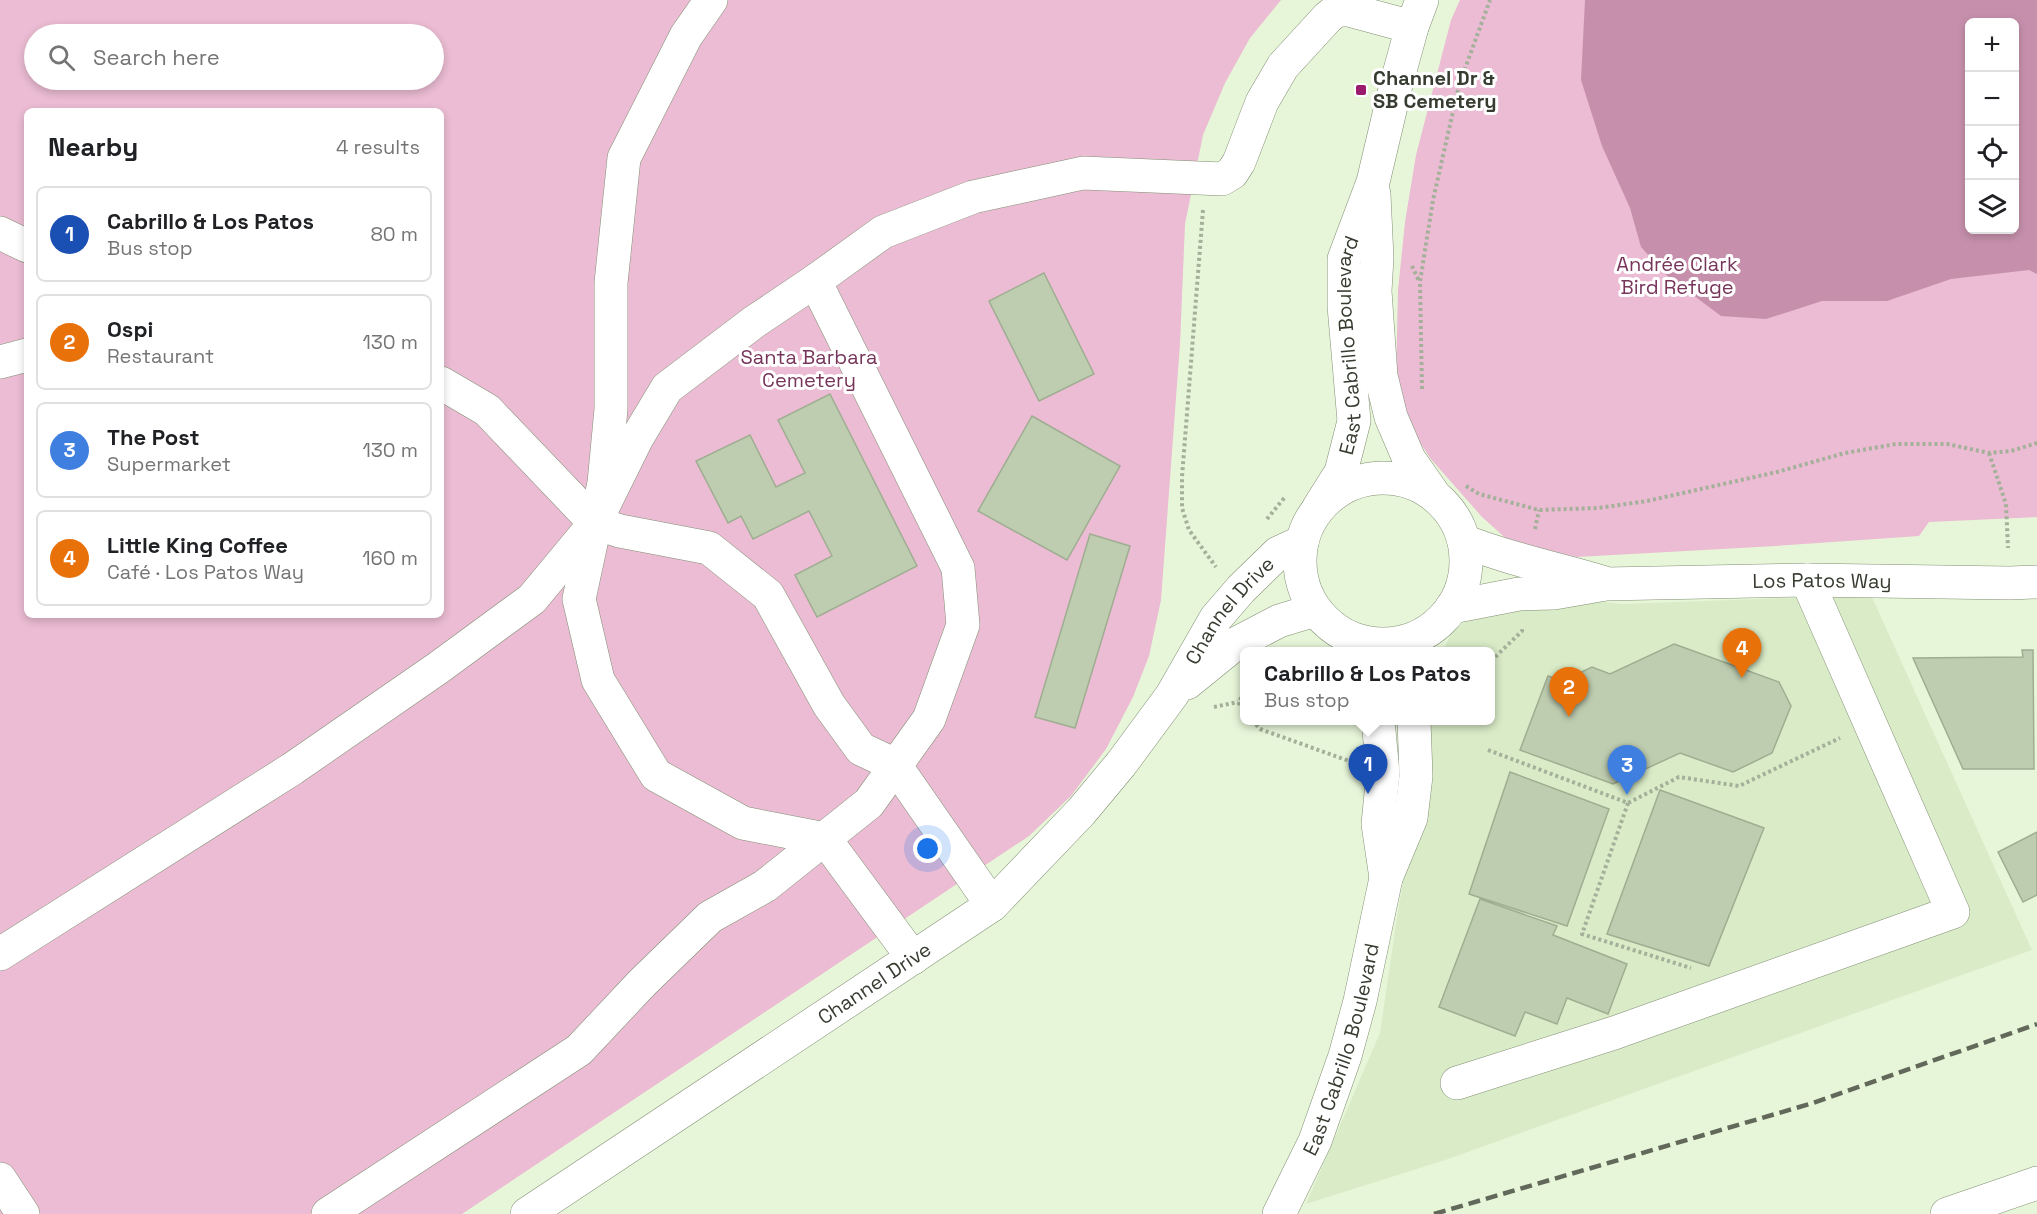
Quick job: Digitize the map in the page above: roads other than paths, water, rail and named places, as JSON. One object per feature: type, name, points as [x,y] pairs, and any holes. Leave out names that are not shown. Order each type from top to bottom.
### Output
[{"type":"main road","points":[[711,0],[686,36],[624,158],[611,283],[611,409],[604,483],[579,600],[598,680],[656,775],[743,823],[825,839],[913,958]]},
{"type":"main road","points":[[0,954],[292,769],[438,668],[532,599],[595,523],[637,438],[668,388],[754,322],[884,232],[973,197],[1083,173],[1205,190],[1232,173],[1239,162],[1262,102],[1283,66],[1328,16],[1337,10],[1417,14]]},
{"type":"main road","name":"East Cabrillo Boulevard","points":[[1319,507],[1341,472],[1354,421],[1344,306],[1344,259],[1373,182],[1396,85],[1417,14]]},
{"type":"main road","name":"East Cabrillo Boulevard","points":[[1373,182],[1377,258],[1375,291],[1381,376],[1391,417],[1404,448],[1416,471],[1431,492]]},
{"type":"main road","points":[[0,233],[24,245]]},
{"type":"main road","points":[[328,1214],[579,1050],[642,983],[710,917],[765,886],[869,803],[929,719],[963,625],[958,568],[815,281]]},
{"type":"main road","points":[[0,362],[24,356]]},
{"type":"main road","points":[[444,385],[487,410],[595,523],[620,531],[709,548],[768,595],[829,705],[861,749],[895,765],[992,905]]},
{"type":"main road","points":[[1322,618],[1347,638],[1367,643],[1386,644],[1406,641],[1422,643],[1452,607],[1460,593],[1467,556],[1458,526],[1447,508],[1431,492],[1409,482],[1385,478],[1360,481],[1338,491],[1319,507],[1308,522],[1299,565],[1304,589],[1322,618],[1346,647]]},
{"type":"main road","name":"Los Patos Way","points":[[1464,541],[1494,554],[1558,568],[1606,584]]},
{"type":"main road","name":"Channel Drive","points":[[527,1214],[992,905],[1081,812],[1121,764],[1172,695],[1216,618],[1278,553],[1302,542]]},
{"type":"main road","points":[[1457,1083],[1614,1033],[1953,912],[1807,580]]},
{"type":"main road","name":"Los Patos Way","points":[[1452,607],[1519,594],[1554,593],[1606,584],[1807,580],[2024,582]]},
{"type":"main road","name":"Channel Drive","points":[[1172,695],[1235,644],[1279,621],[1322,618]]},
{"type":"main road","name":"East Cabrillo Boulevard","points":[[1378,725],[1383,773],[1378,824],[1386,878]]},
{"type":"main road","name":"East Cabrillo Boulevard","points":[[1279,1214],[1315,1141],[1345,1056],[1386,878],[1411,818],[1416,776],[1414,725]]},
{"type":"main road","points":[[0,1179],[23,1214]]},
{"type":"main road","points":[[1947,1214],[2037,1183]]},
{"type":"railway","points":[[1434,1214],[1813,1103],[2037,1024]]},
{"type":"place","name":"Channel Dr & SB Cemetery","points":[[1361,90]]},
{"type":"place","name":"Little King Coffee","points":[[1742,678]]},
{"type":"place","name":"Ospi","points":[[1569,717]]},
{"type":"place","name":"Cabrillo & Los Patos","points":[[1368,794]]},
{"type":"place","name":"The Post","points":[[1627,795]]},
{"type":"park label","name":"Andrée Clark Bird Refuge","points":[[1677,276]]},
{"type":"park label","name":"Santa Barbara Cemetery","points":[[809,368]]}]
